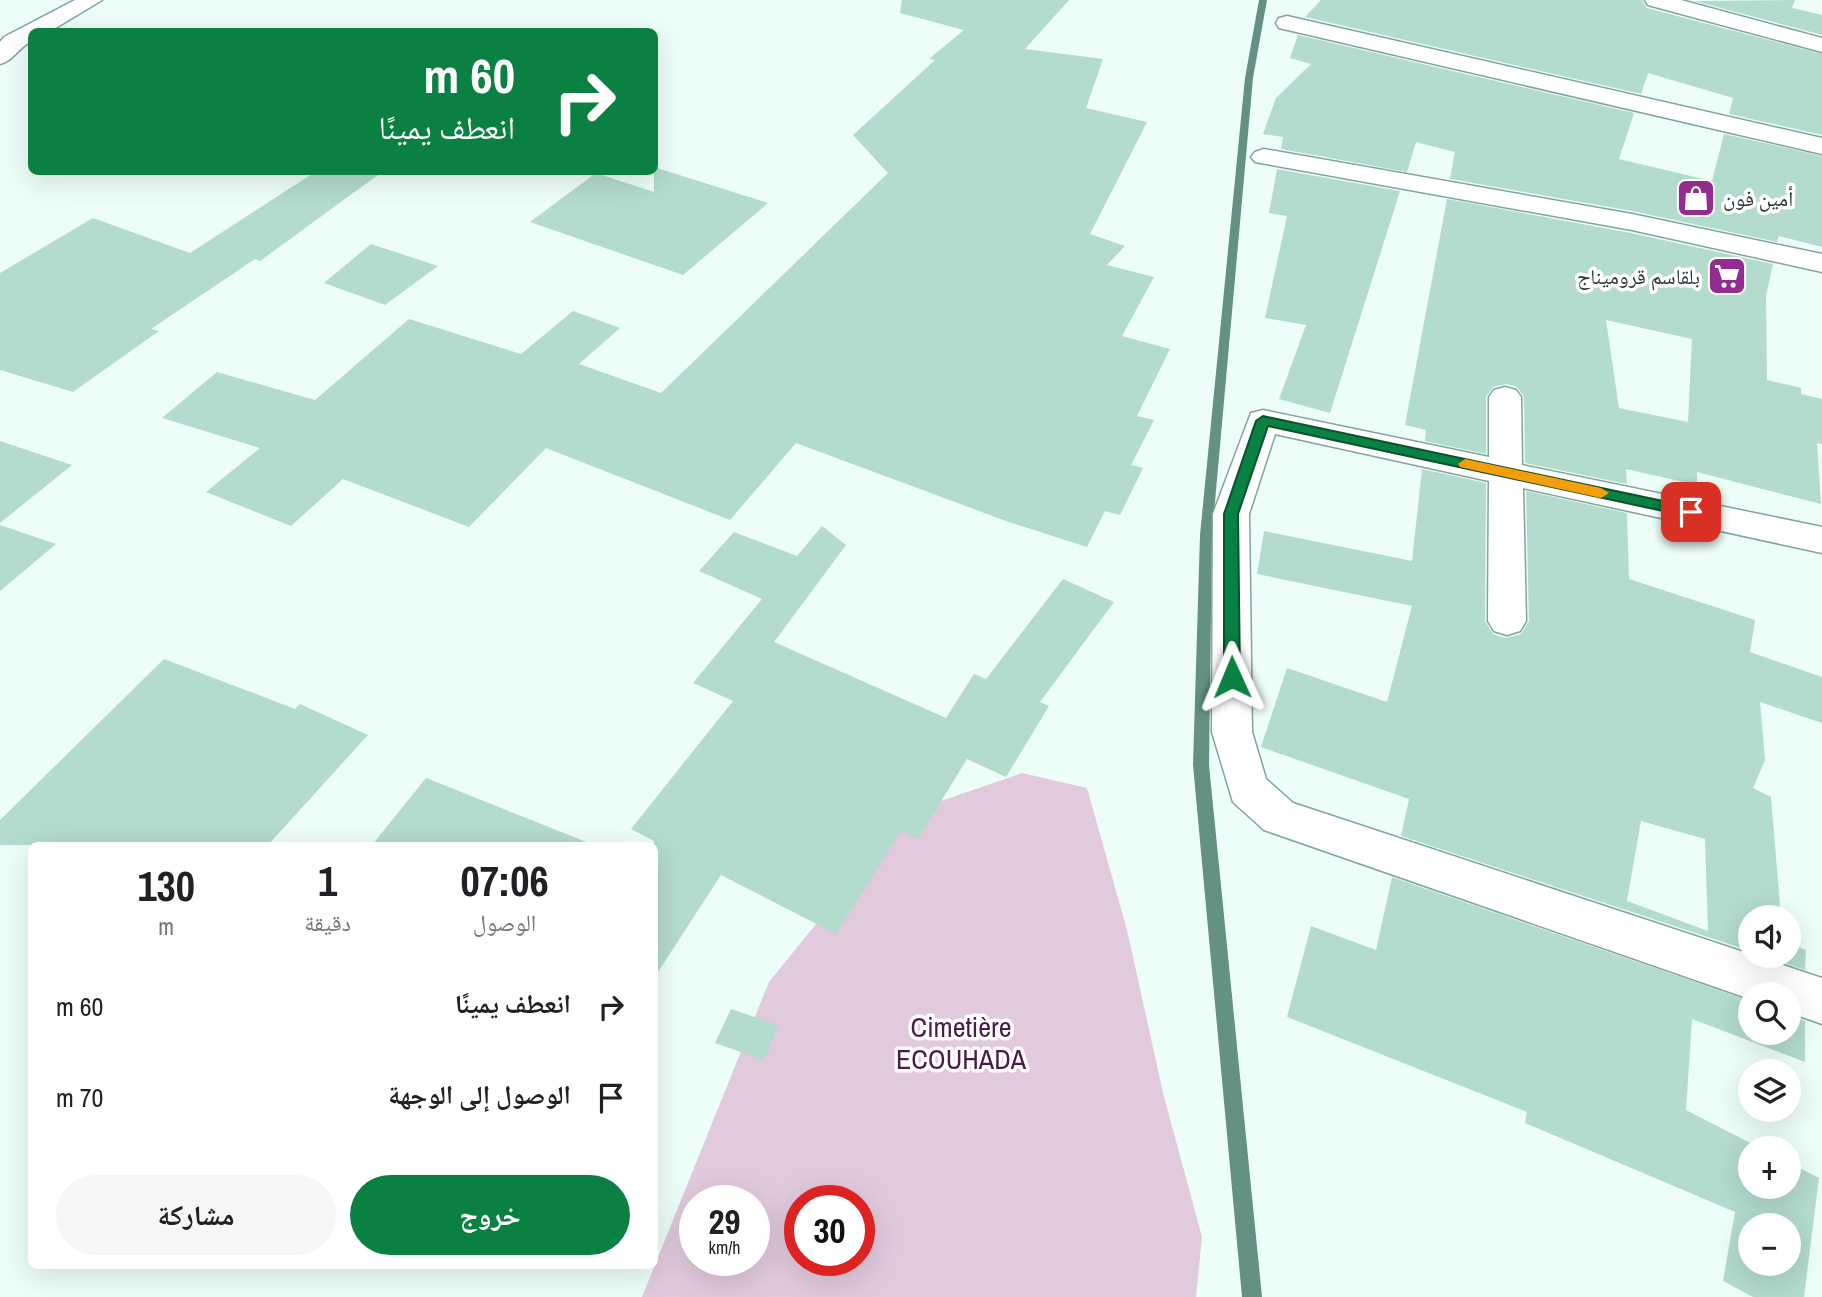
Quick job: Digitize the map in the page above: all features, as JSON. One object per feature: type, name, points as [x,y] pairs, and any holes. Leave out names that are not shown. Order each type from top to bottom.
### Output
[{"type":"street","points":[[38,28],[91,0]]},
{"type":"street","points":[[1656,0],[1822,45]]},
{"type":"street","points":[[1287,23],[1822,146]]},
{"type":"street","points":[[0,57],[12,42],[28,33]]},
{"type":"street","points":[[1264,157],[1632,222],[1822,263]]},
{"type":"street","points":[[1505,397],[1508,473],[1507,621]]},
{"type":"street","points":[[1822,540],[1263,421],[1231,514],[1233,732],[1248,789],[1279,817],[1822,1001]]},
{"type":"green space","name":"Cimetière ECOUHADA","points":[[1022,773],[1087,788],[1127,930],[1163,1093],[1202,1237],[1196,1297],[642,1297],[653,1269],[658,1269],[658,1257],[679,1205],[679,1276],[770,1276],[770,1185],[687,1185],[769,982],[906,813]]},
{"type":"building","points":[[902,0],[1069,0],[1025,49],[1103,59],[1086,108],[1147,122],[1090,234],[1125,246],[1107,265],[1154,277],[1122,336],[1170,349],[1137,416],[1154,420],[1131,465],[1143,468],[1120,515],[1105,511],[1087,547],[1006,521],[796,443],[730,520],[546,448],[469,527],[343,479],[291,526],[206,492],[260,448],[162,418],[217,372],[315,400],[409,319],[521,354],[573,311],[620,328],[579,364],[661,393],[888,173],[853,135],[935,60],[929,59],[964,30],[900,13]]},
{"type":"building","points":[[1321,0],[1642,0],[1647,8],[1822,54],[1822,135],[1729,114],[1733,98],[1648,73],[1641,94],[1305,17]]},
{"type":"building","points":[[1795,0],[1792,8],[1822,15],[1822,35],[1694,1]]},
{"type":"building","points":[[1298,35],[1634,113],[1619,159],[1712,181],[1724,134],[1822,156],[1822,247],[1779,236],[1777,242],[1632,211],[1450,179],[1455,152],[1416,142],[1407,172],[1281,149],[1283,137],[1263,134],[1276,98],[1311,64],[1290,58]]},
{"type":"building","points":[[658,168],[768,203],[683,275],[530,222],[593,175],[602,175],[654,192],[654,175],[658,175]]},
{"type":"building","points":[[1277,169],[1400,191],[1330,413],[1279,399],[1306,325],[1265,318],[1287,216],[1269,213]]},
{"type":"building","points":[[310,175],[378,175],[260,261],[255,259],[151,329],[159,331],[73,392],[0,370],[0,273],[93,218],[190,253]]},
{"type":"building","points":[[1447,199],[1631,233],[1773,264],[1766,296],[1767,380],[1801,388],[1801,394],[1822,399],[1822,444],[1817,443],[1821,504],[1697,472],[1697,485],[1626,469],[1627,484],[1525,463],[1524,397],[1517,387],[1506,384],[1493,387],[1486,397],[1486,454],[1425,441],[1426,430],[1405,425]],"holes":[[[1606,320],[1692,339],[1688,422],[1619,408]]]},
{"type":"building","points":[[371,244],[438,266],[385,305],[324,283]]},
{"type":"building","points":[[0,441],[72,465],[0,523]]},
{"type":"building","points":[[1422,469],[1486,483],[1485,621],[1493,634],[1506,638],[1521,634],[1529,621],[1526,491],[1627,513],[1629,579],[1755,620],[1750,652],[1822,677],[1822,723],[1760,702],[1765,760],[1753,788],[1771,797],[1780,905],[1738,905],[1738,947],[1401,836],[1409,799],[1261,747],[1287,668],[1387,702],[1412,606],[1257,574],[1264,531],[1412,561]],"holes":[[[1641,821],[1705,839],[1708,931],[1627,901]]]},
{"type":"building","points":[[0,525],[56,544],[0,591]]},
{"type":"building","points":[[822,526],[846,545],[774,642],[946,718],[974,674],[986,679],[1063,579],[1114,602],[1040,702],[1049,706],[1006,777],[967,759],[918,839],[901,831],[836,934],[721,875],[658,972],[658,842],[631,829],[733,701],[693,683],[762,599],[699,571],[734,532],[797,556]]},
{"type":"building","points":[[164,659],[295,709],[300,704],[368,735],[271,842],[28,842],[28,845],[0,845],[0,820]]},
{"type":"building","points":[[426,778],[586,842],[374,842]]},
{"type":"building","points":[[1392,877],[1738,997],[1738,1037],[1692,1019],[1686,1110],[1738,1137],[1738,1199],[1801,1199],[1801,1169],[1819,1178],[1804,1297],[1753,1297],[1723,1281],[1735,1212],[1525,1123],[1527,1112],[1287,1017],[1311,926],[1376,950]]},
{"type":"building","points":[[1801,948],[1806,950],[1805,970],[1799,968],[1801,968]]},
{"type":"building","points":[[731,1009],[778,1025],[764,1060],[715,1043]]},
{"type":"building","points":[[1801,1020],[1805,1021],[1805,1062],[1760,1045],[1801,1045]]},
{"type":"waterway","points":[[1252,1297],[1201,765],[1206,535],[1249,78],[1263,0]]},
{"type":"slow traffic","points":[[1465,464],[1601,493]]},
{"type":"place","name":"أمين فون","points":[[1696,198]]},
{"type":"place","name":"بلقاسم قروميناج","points":[[1727,276]]},
{"type":"route","points":[[1232,677],[1231,514],[1263,421],[1691,512]]}]
